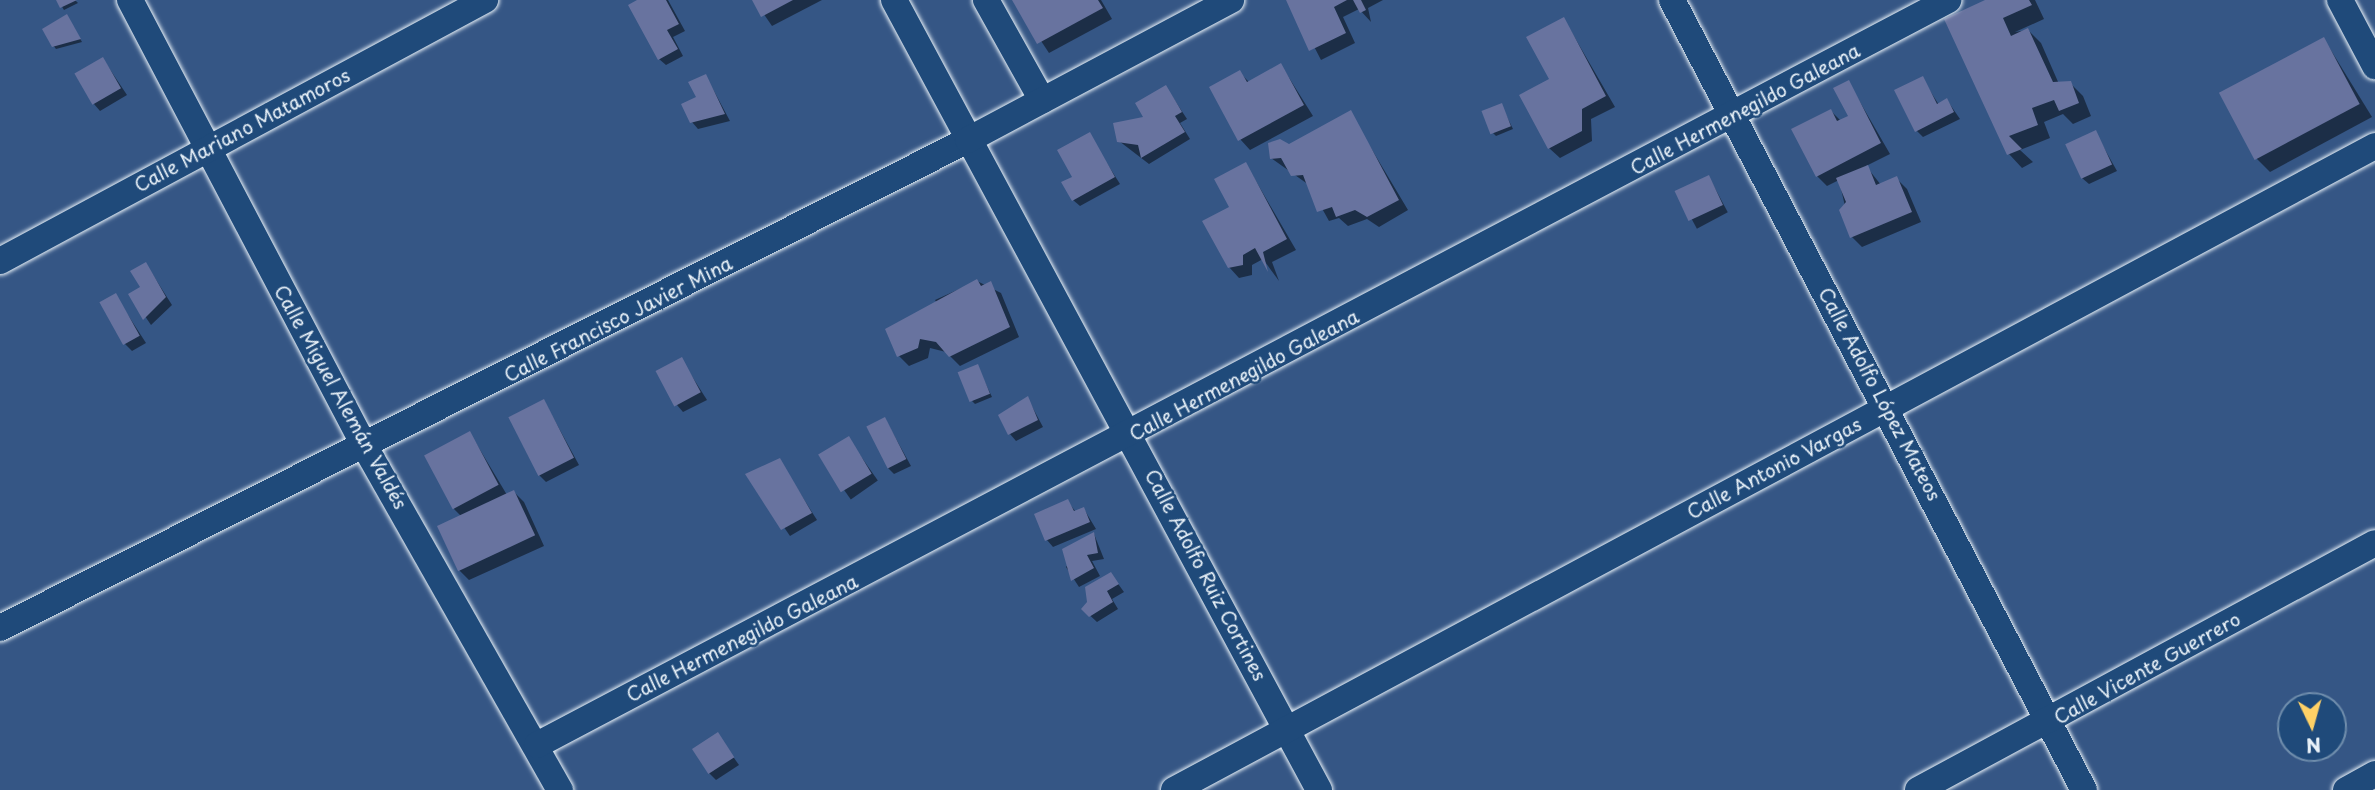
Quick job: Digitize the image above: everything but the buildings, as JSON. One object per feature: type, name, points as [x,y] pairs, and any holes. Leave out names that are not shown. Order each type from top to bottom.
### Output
[{"type":"street","name":"Calle Miguel Alemán Valdés","points":[[130,0],[365,447],[537,745],[560,790]]},
{"type":"street","name":"Calle Mariano Matamoros","points":[[0,261],[485,0]]},
{"type":"street","name":"Calle Adolfo Ruiz Cortines","points":[[894,0],[968,140],[1132,435],[1319,790]]},
{"type":"street","points":[[986,0],[1042,100]]},
{"type":"street","name":"Calle Francisco Javier Mina","points":[[0,628],[365,447],[968,140],[1231,0]]},
{"type":"street","name":"Calle Adolfo López Mateos","points":[[1672,0],[1888,407],[2084,790]]},
{"type":"street","name":"Calle Hermenegildo Galeana","points":[[537,745],[1132,435],[1948,0]]},
{"type":"street","points":[[2340,0],[2375,66]]},
{"type":"street","name":"Calle Antonio Vargas","points":[[1174,790],[2375,146]]},
{"type":"street","name":"Calle Vicente Guerrero","points":[[1919,790],[2049,722],[2375,543]]},
{"type":"street","points":[[2346,790],[2375,774]]}]
